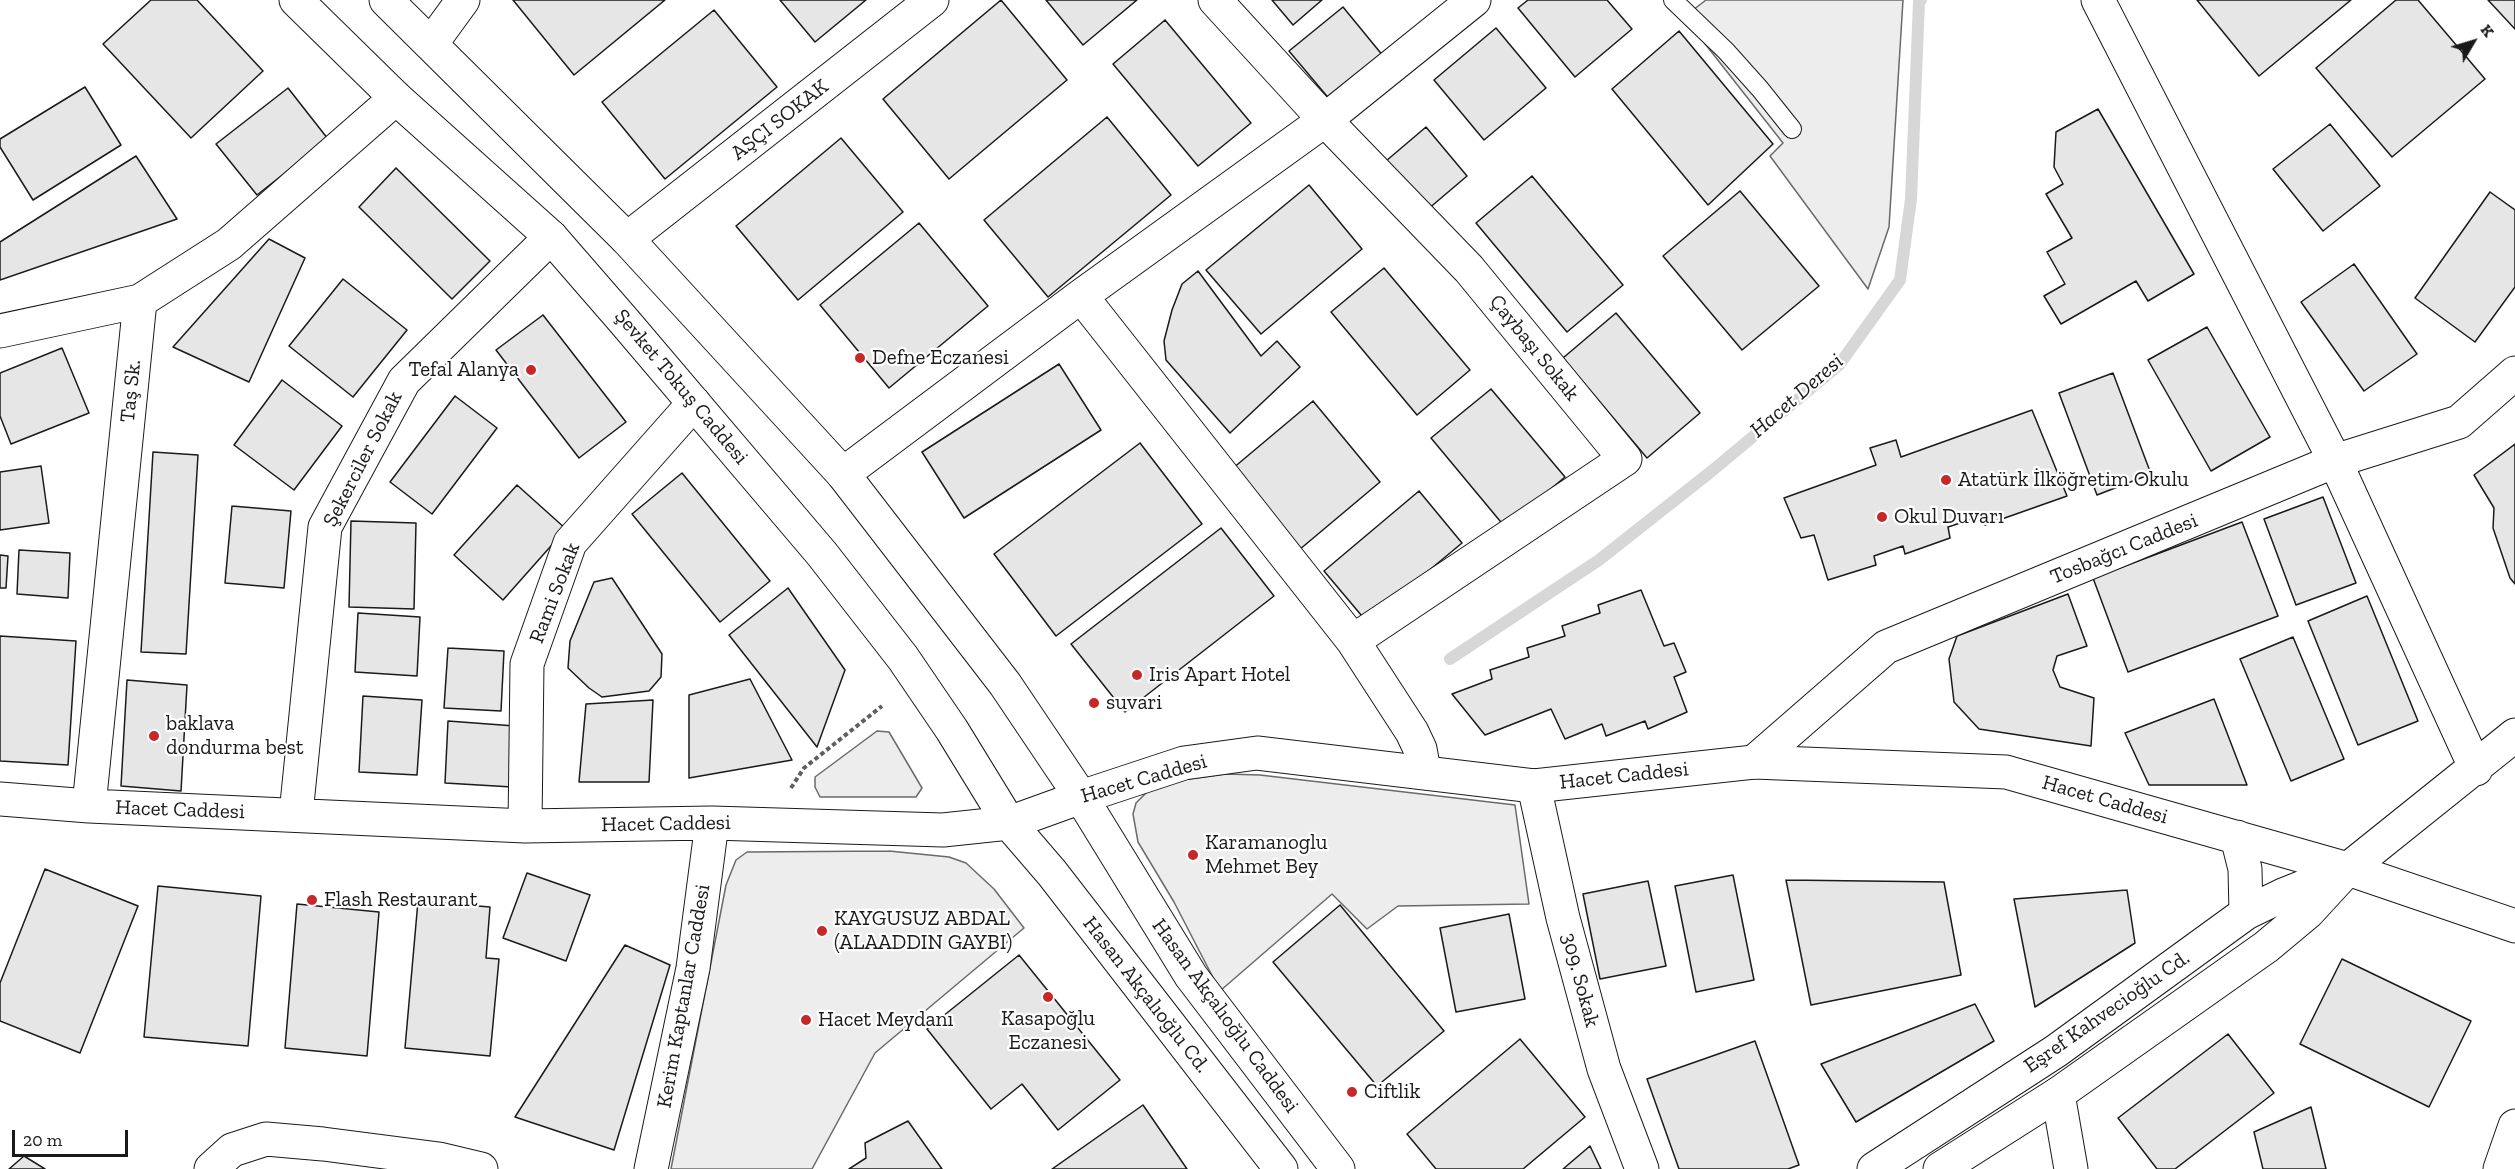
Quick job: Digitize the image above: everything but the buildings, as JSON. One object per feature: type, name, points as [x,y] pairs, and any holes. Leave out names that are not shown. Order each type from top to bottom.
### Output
[{"type":"street","name":"Şevket Tokuş Caddesi","points":[[296,0],[396,98],[551,237],[822,554],[903,658],[952,730],[1009,823]]},
{"type":"street","points":[[386,0],[627,239],[843,474],[1005,684],[1081,797]]},
{"type":"street","points":[[430,44],[463,0]]},
{"type":"street","name":"AŞÇI SOKAK","points":[[627,239],[932,0]]},
{"type":"street","name":"Çaybaşı Sokak","points":[[1215,0],[1325,120],[1469,269],[1625,459],[1353,642]]},
{"type":"street","points":[[843,474],[1081,296],[1325,120],[1474,0]]},
{"type":"street","points":[[2098,0],[2335,461],[2476,768]]},
{"type":"street","points":[[0,331],[140,301],[229,244],[396,98]]},
{"type":"street","name":"Şekerciler Sokak","points":[[296,814],[325,527],[404,381],[551,237]]},
{"type":"street","points":[[1081,296],[1353,642],[1412,732],[1420,749],[1424,771]]},
{"type":"street","name":"Taş Sk.","points":[[88,806],[140,301]]},
{"type":"street","name":"Tosbağcı Caddesi","points":[[1754,762],[1886,647],[2335,461],[2459,422],[2515,373]]},
{"type":"street","name":"Rami Sokak","points":[[525,826],[527,664],[570,543],[694,403]]},
{"type":"street","name":"Eşref Kahvecioğlu Cd.","points":[[1940,1169],[2058,1094],[2266,947],[2308,912],[2348,869],[2515,735]]},
{"type":"street","name":"Hacet Caddesi","points":[[0,799],[88,806],[525,826],[712,823],[943,830],[1009,823],[1184,763],[1257,753],[1424,771],[1534,786],[1754,762],[2006,772],[2348,869],[2515,926]]},
{"type":"street","name":"309. Sokak","points":[[1534,786],[1563,918],[1604,1069],[1642,1169]]},
{"type":"street","name":"Hasan Akçalıoğlu Caddesi","points":[[1081,797],[1191,976],[1338,1169]]},
{"type":"street","name":"Kerim Kaptanlar Caddesi","points":[[651,1169],[693,968],[712,823]]},
{"type":"street","name":"Hasan Akçalıoğlu Cd.","points":[[1009,823],[1052,873],[1281,1169]]},
{"type":"street","points":[[2237,837],[2245,870],[2246,913]]},
{"type":"street","name":"Eşref Kahvecioğlu Cd.","points":[[1874,1169],[2056,1051],[2246,913],[2283,895],[2348,869]]},
{"type":"street","points":[[2058,1094],[2071,1169]]},
{"type":"street","points":[[2499,1169],[2515,1126]]},
{"type":"street","points":[[211,1169],[232,1150],[266,1139],[439,1159],[481,1169]]},
{"type":"lane","points":[[1672,0],[1726,51],[1792,129]]},
{"type":"path","points":[[787,792],[804,768],[882,706]]},
{"type":"shaded area","points":[[1706,0],[1903,0],[1889,227],[1868,289],[1770,156],[1783,143],[1684,17]]},
{"type":"shaded area","points":[[877,731],[889,732],[922,788],[916,797],[820,797],[815,787],[815,777]]},
{"type":"shaded area","points":[[1225,774],[1260,775],[1515,805],[1529,904],[1398,906],[1367,929],[1332,894],[1220,991],[1174,902],[1138,842],[1133,814],[1136,803],[1146,793],[1167,782]]},
{"type":"shaded area","name":"Hacet Meydanı","points":[[889,851],[949,857],[966,863],[994,889],[1024,928],[875,1053],[812,1169],[671,1169],[726,885],[736,860],[747,852]]},
{"type":"waterway","name":"Hacet Deresi","points":[[1450,659],[1599,560],[1713,470],[1839,365],[1900,280],[1911,199],[1919,2],[1921,0]]},
{"type":"place","name":"Defne Eczanesi","points":[[860,358]]},
{"type":"place","name":"Tefal Alanya","points":[[531,370]]},
{"type":"place","name":"Atatürk İlköğretim Okulu","points":[[1946,480]]},
{"type":"place","name":"Okul Duvarı","points":[[1882,517]]},
{"type":"place","name":"Iris Apart Hotel","points":[[1137,675]]},
{"type":"place","name":"suvari","points":[[1094,703]]},
{"type":"place","name":"baklava dondurma best","points":[[154,736]]},
{"type":"place","name":"Karamanoglu Mehmet Bey","points":[[1193,855]]},
{"type":"place","name":"Flash Restaurant","points":[[312,900]]},
{"type":"place","name":"KAYGUSUZ ABDAL (ALAADDIN GAYBI)","points":[[822,931]]},
{"type":"place","name":"Kasapoğlu Eczanesi","points":[[1048,997]]},
{"type":"place","name":"Hacet Meydanı","points":[[806,1020]]},
{"type":"place","name":"Ciftlik","points":[[1352,1092]]}]
